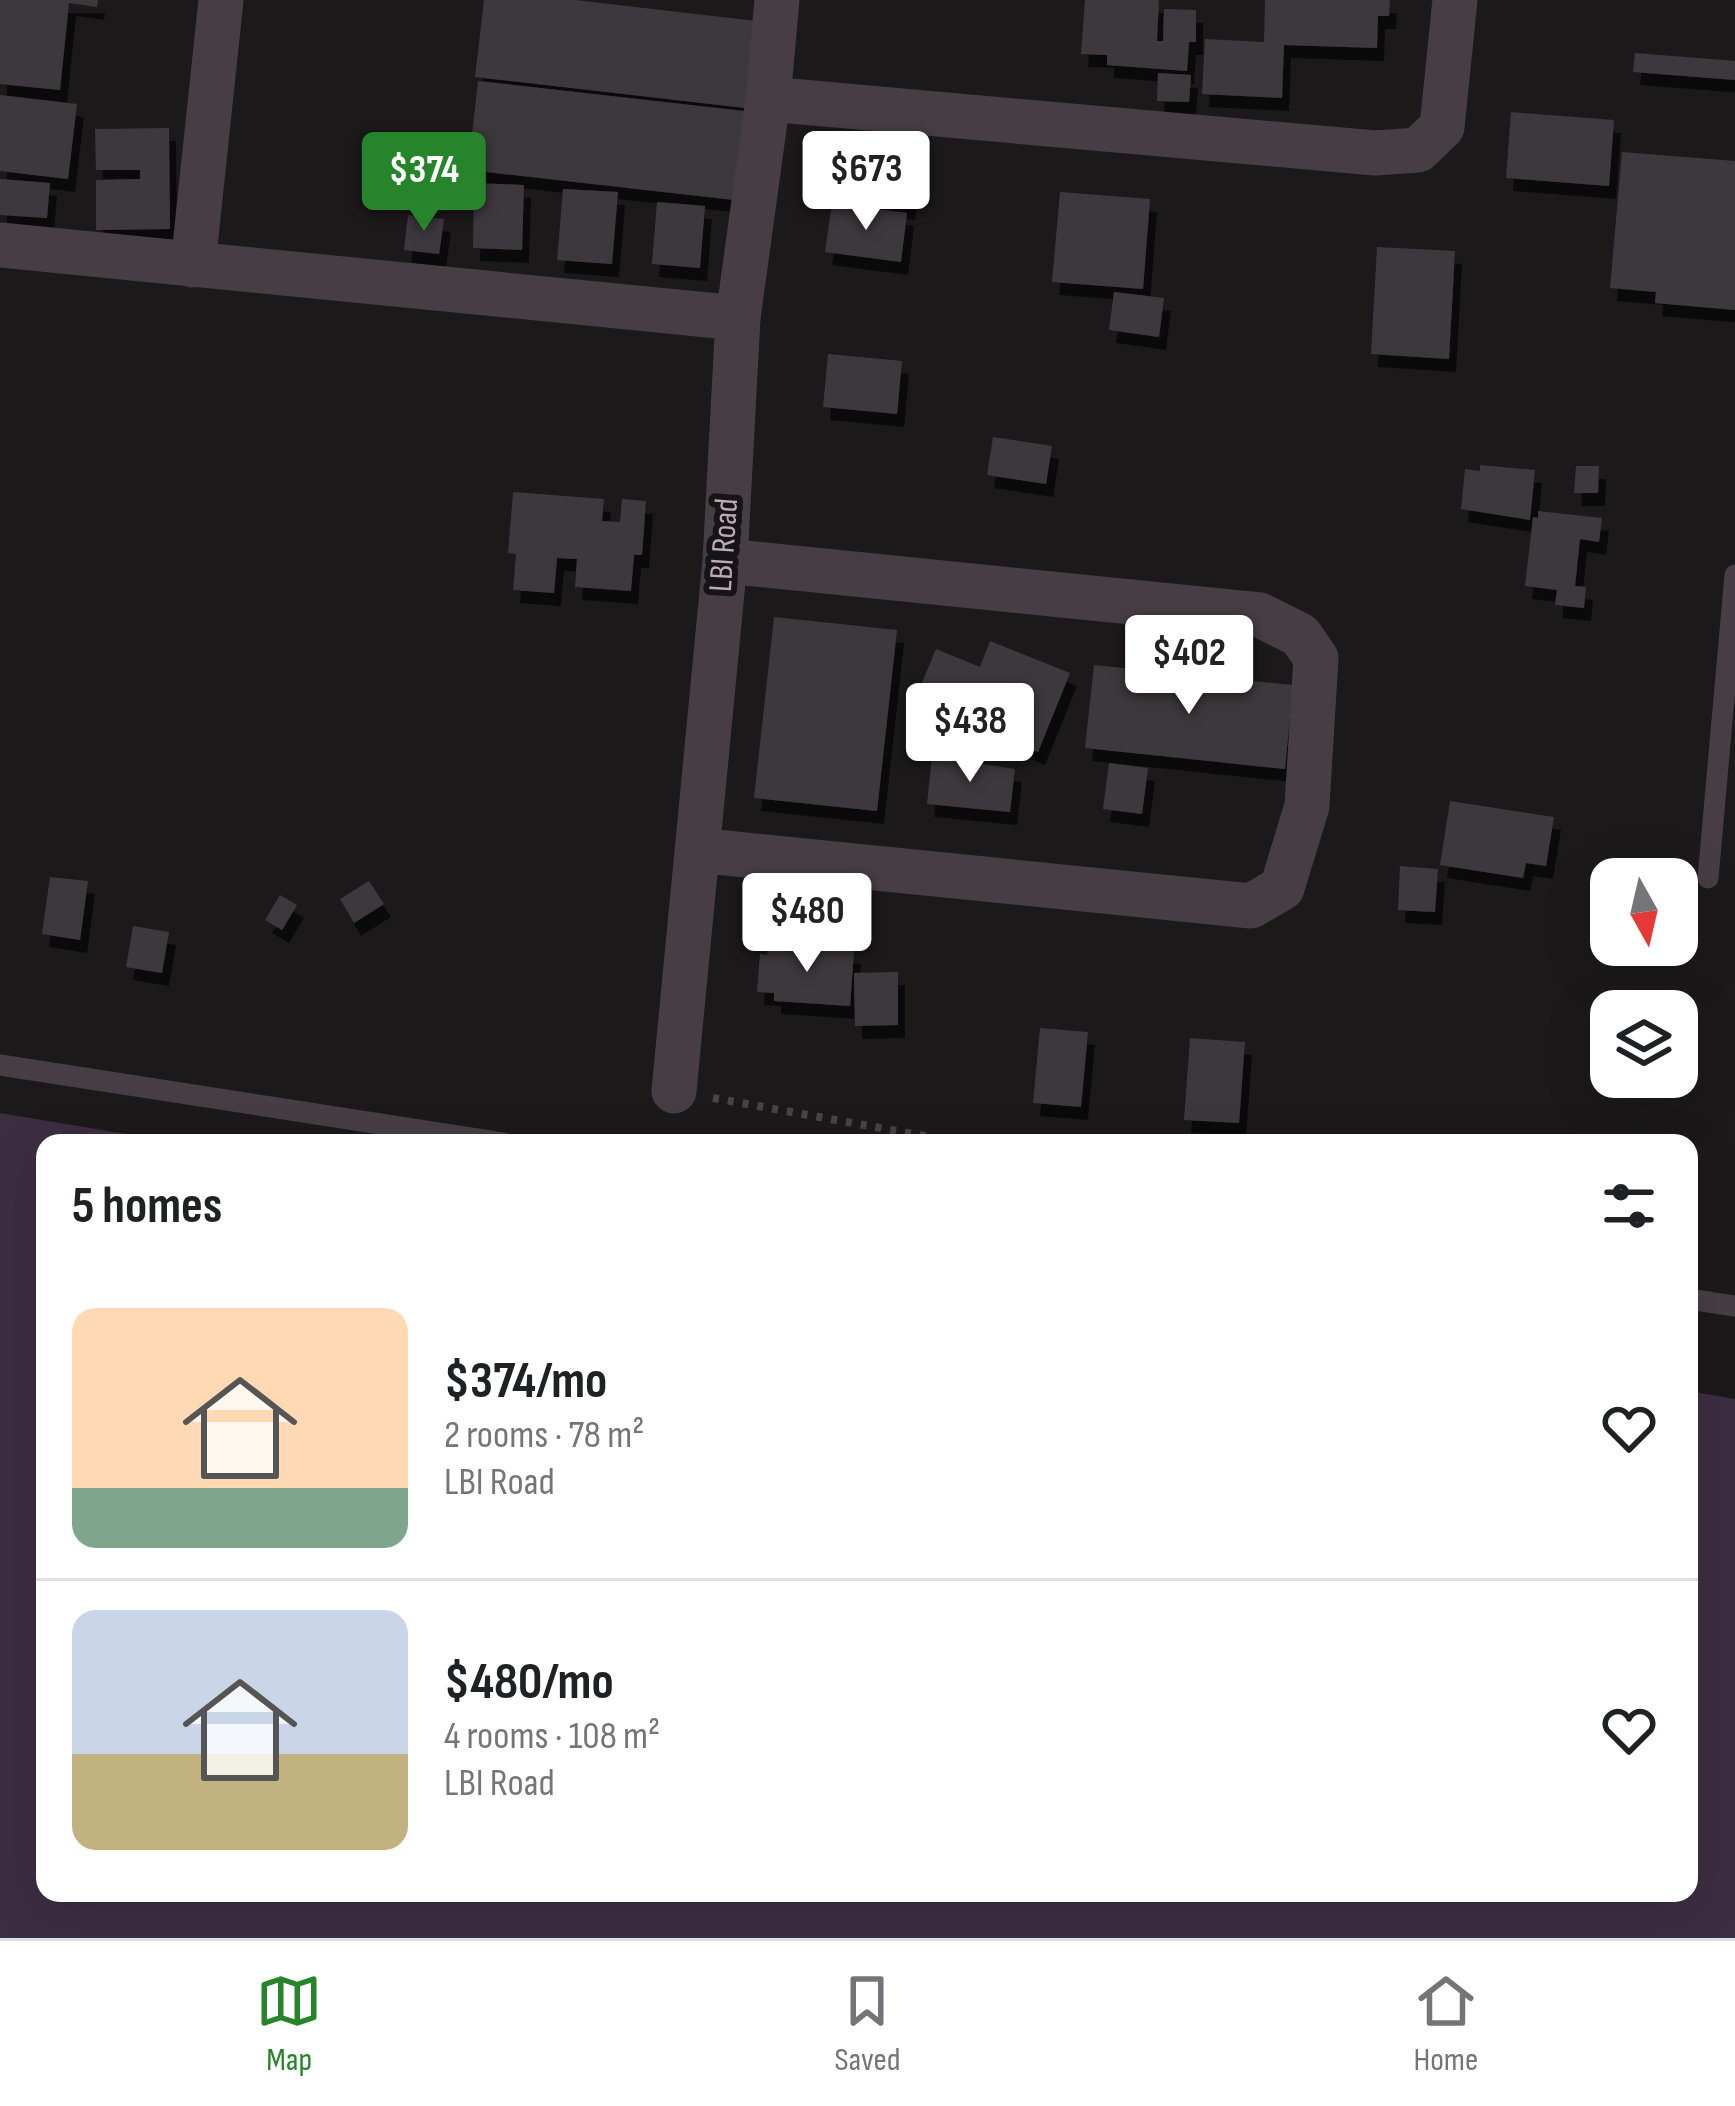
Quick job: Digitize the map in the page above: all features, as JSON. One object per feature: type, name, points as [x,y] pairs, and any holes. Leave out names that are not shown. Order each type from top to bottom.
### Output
[{"type":"street","points":[[193,265],[221,0]]},
{"type":"street","name":"LBI Road","points":[[674,1091],[724,561],[738,318],[777,0]]},
{"type":"street","points":[[768,99],[1352,151],[1418,150],[1442,127],[1455,0]]},
{"type":"street","points":[[0,245],[738,318]]},
{"type":"street","points":[[697,850],[1251,906],[1282,888],[1307,806],[1316,658],[1300,635],[1260,615],[724,561]]},
{"type":"lane","points":[[1708,878],[1735,575]]},
{"type":"lane","points":[[0,1065],[445,1134]]},
{"type":"lane","points":[[1698,1300],[1735,1306]]},
{"type":"path","points":[[674,1091],[914,1134]]},
{"type":"shaded area","points":[[0,1113],[126,1134],[36,1134],[36,1902],[1698,1902],[1698,1393],[1735,1399],[1735,1938],[0,1938]]},
{"type":"building","points":[[0,0],[98,0],[97,7],[69,3],[60,90],[0,84]]},
{"type":"building","points":[[484,0],[575,0],[756,21],[745,108],[475,77]]},
{"type":"building","points":[[1085,0],[1159,0],[1157,41],[1163,41],[1164,9],[1196,10],[1196,42],[1189,42],[1187,71],[1107,65],[1107,55],[1081,54]]},
{"type":"building","points":[[1265,0],[1390,0],[1389,16],[1378,16],[1377,48],[1284,45],[1282,98],[1202,94],[1205,39],[1264,42]]},
{"type":"building","points":[[1635,53],[1735,61],[1735,80],[1633,72]]},
{"type":"building","points":[[1158,73],[1191,75],[1189,102],[1157,101]]},
{"type":"building","points":[[478,81],[744,111],[734,200],[468,170]]},
{"type":"building","points":[[0,95],[77,104],[68,179],[0,171]]},
{"type":"building","points":[[1511,112],[1614,120],[1609,186],[1506,178]]},
{"type":"building","points":[[169,128],[170,229],[96,230],[96,180],[140,179],[140,170],[96,170],[95,129]]},
{"type":"building","points":[[1622,152],[1735,161],[1735,310],[1655,303],[1656,292],[1610,288]]},
{"type":"building","points":[[824,163],[871,169],[868,199],[821,194]]},
{"type":"building","points":[[878,168],[913,172],[908,207],[874,203]]},
{"type":"building","points":[[0,179],[50,183],[47,218],[0,215]]},
{"type":"building","points":[[474,183],[524,185],[522,250],[473,248]]},
{"type":"building","points":[[563,189],[618,192],[612,264],[557,260]]},
{"type":"building","points":[[1060,192],[1150,199],[1143,289],[1052,282]]},
{"type":"building","points":[[657,202],[705,206],[700,268],[652,264]]},
{"type":"building","points":[[832,203],[907,213],[901,262],[825,252]]},
{"type":"building","points":[[408,215],[444,219],[439,254],[404,250]]},
{"type":"building","points":[[1377,247],[1455,251],[1449,359],[1371,354]]},
{"type":"building","points":[[1114,292],[1164,298],[1159,337],[1109,330]]},
{"type":"building","points":[[828,354],[902,361],[897,414],[823,407]]},
{"type":"building","points":[[993,437],[1052,446],[1046,484],[987,475]]},
{"type":"building","points":[[1480,465],[1535,470],[1530,520],[1461,509],[1465,469],[1480,471]]},
{"type":"building","points":[[1576,466],[1599,466],[1598,493],[1574,493]]},
{"type":"building","points":[[513,492],[604,499],[602,521],[620,522],[622,499],[646,501],[642,555],[634,555],[631,591],[575,587],[577,559],[557,558],[554,593],[513,590],[516,554],[508,553]]},
{"type":"building","points":[[1538,511],[1602,518],[1599,542],[1580,539],[1575,586],[1586,587],[1584,608],[1555,605],[1557,590],[1525,586],[1533,517],[1538,518]]},
{"type":"building","points":[[774,617],[897,630],[877,811],[754,798]]},
{"type":"building","points":[[990,641],[1070,673],[1038,752],[914,702],[936,649],[980,667]]},
{"type":"building","points":[[1094,665],[1293,685],[1285,769],[1085,748]]},
{"type":"building","points":[[932,756],[1015,769],[1010,812],[927,804]]},
{"type":"building","points":[[1109,763],[1148,768],[1142,814],[1103,809]]},
{"type":"building","points":[[1450,801],[1554,817],[1546,866],[1526,863],[1523,878],[1440,865]]},
{"type":"building","points":[[1400,866],[1438,869],[1435,912],[1398,910]]},
{"type":"building","points":[[50,877],[88,881],[80,940],[42,934]]},
{"type":"building","points":[[369,881],[384,904],[354,923],[340,899]]},
{"type":"building","points":[[280,895],[297,905],[282,930],[265,920]]},
{"type":"building","points":[[133,926],[169,932],[162,973],[126,967]]},
{"type":"building","points":[[768,948],[854,951],[850,1006],[774,1001],[774,993],[757,992],[760,954],[767,955]]},
{"type":"building","points":[[898,972],[898,1025],[855,1026],[854,973]]},
{"type":"building","points":[[1040,1028],[1088,1032],[1081,1107],[1033,1103]]},
{"type":"building","points":[[1190,1038],[1245,1042],[1239,1123],[1184,1120]]}]
